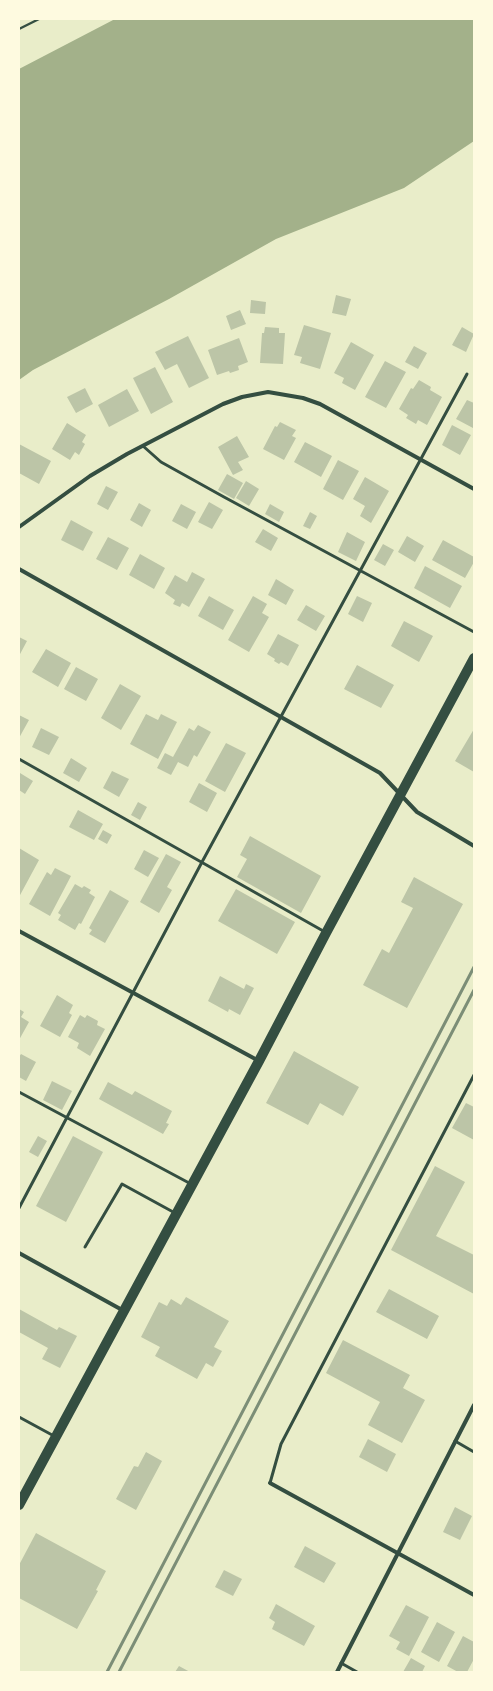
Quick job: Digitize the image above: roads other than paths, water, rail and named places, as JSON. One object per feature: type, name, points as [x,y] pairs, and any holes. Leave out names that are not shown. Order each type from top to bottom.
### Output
[{"type":"main road","points":[[19,1505],[259,1062],[326,932],[401,796],[474,658]]},
{"type":"street","points":[[19,527],[90,476],[143,446],[223,404],[242,397],[268,392],[303,398],[320,404],[474,490]]},
{"type":"street","points":[[19,569],[380,773],[417,812],[474,846]]},
{"type":"street","points":[[19,931],[259,1062]]},
{"type":"street","points":[[19,1253],[124,1311]]},
{"type":"street","points":[[336,1672],[474,1405]]},
{"type":"street","points":[[270,1483],[474,1595]]},
{"type":"lane","points":[[19,1208],[202,862],[467,374]]},
{"type":"lane","points":[[143,446],[161,462],[474,632]]},
{"type":"lane","points":[[19,759],[326,932]]},
{"type":"lane","points":[[270,1483],[281,1444],[474,1075]]},
{"type":"lane","points":[[19,1092],[193,1184]]},
{"type":"lane","points":[[85,1247],[122,1184],[177,1214]]},
{"type":"lane","points":[[19,1417],[56,1437]]},
{"type":"lane","points":[[455,1441],[474,1452]]},
{"type":"lane","points":[[341,1663],[357,1672]]},
{"type":"railway","points":[[107,1672],[474,967]]},
{"type":"railway","points":[[119,1672],[474,990]]}]
